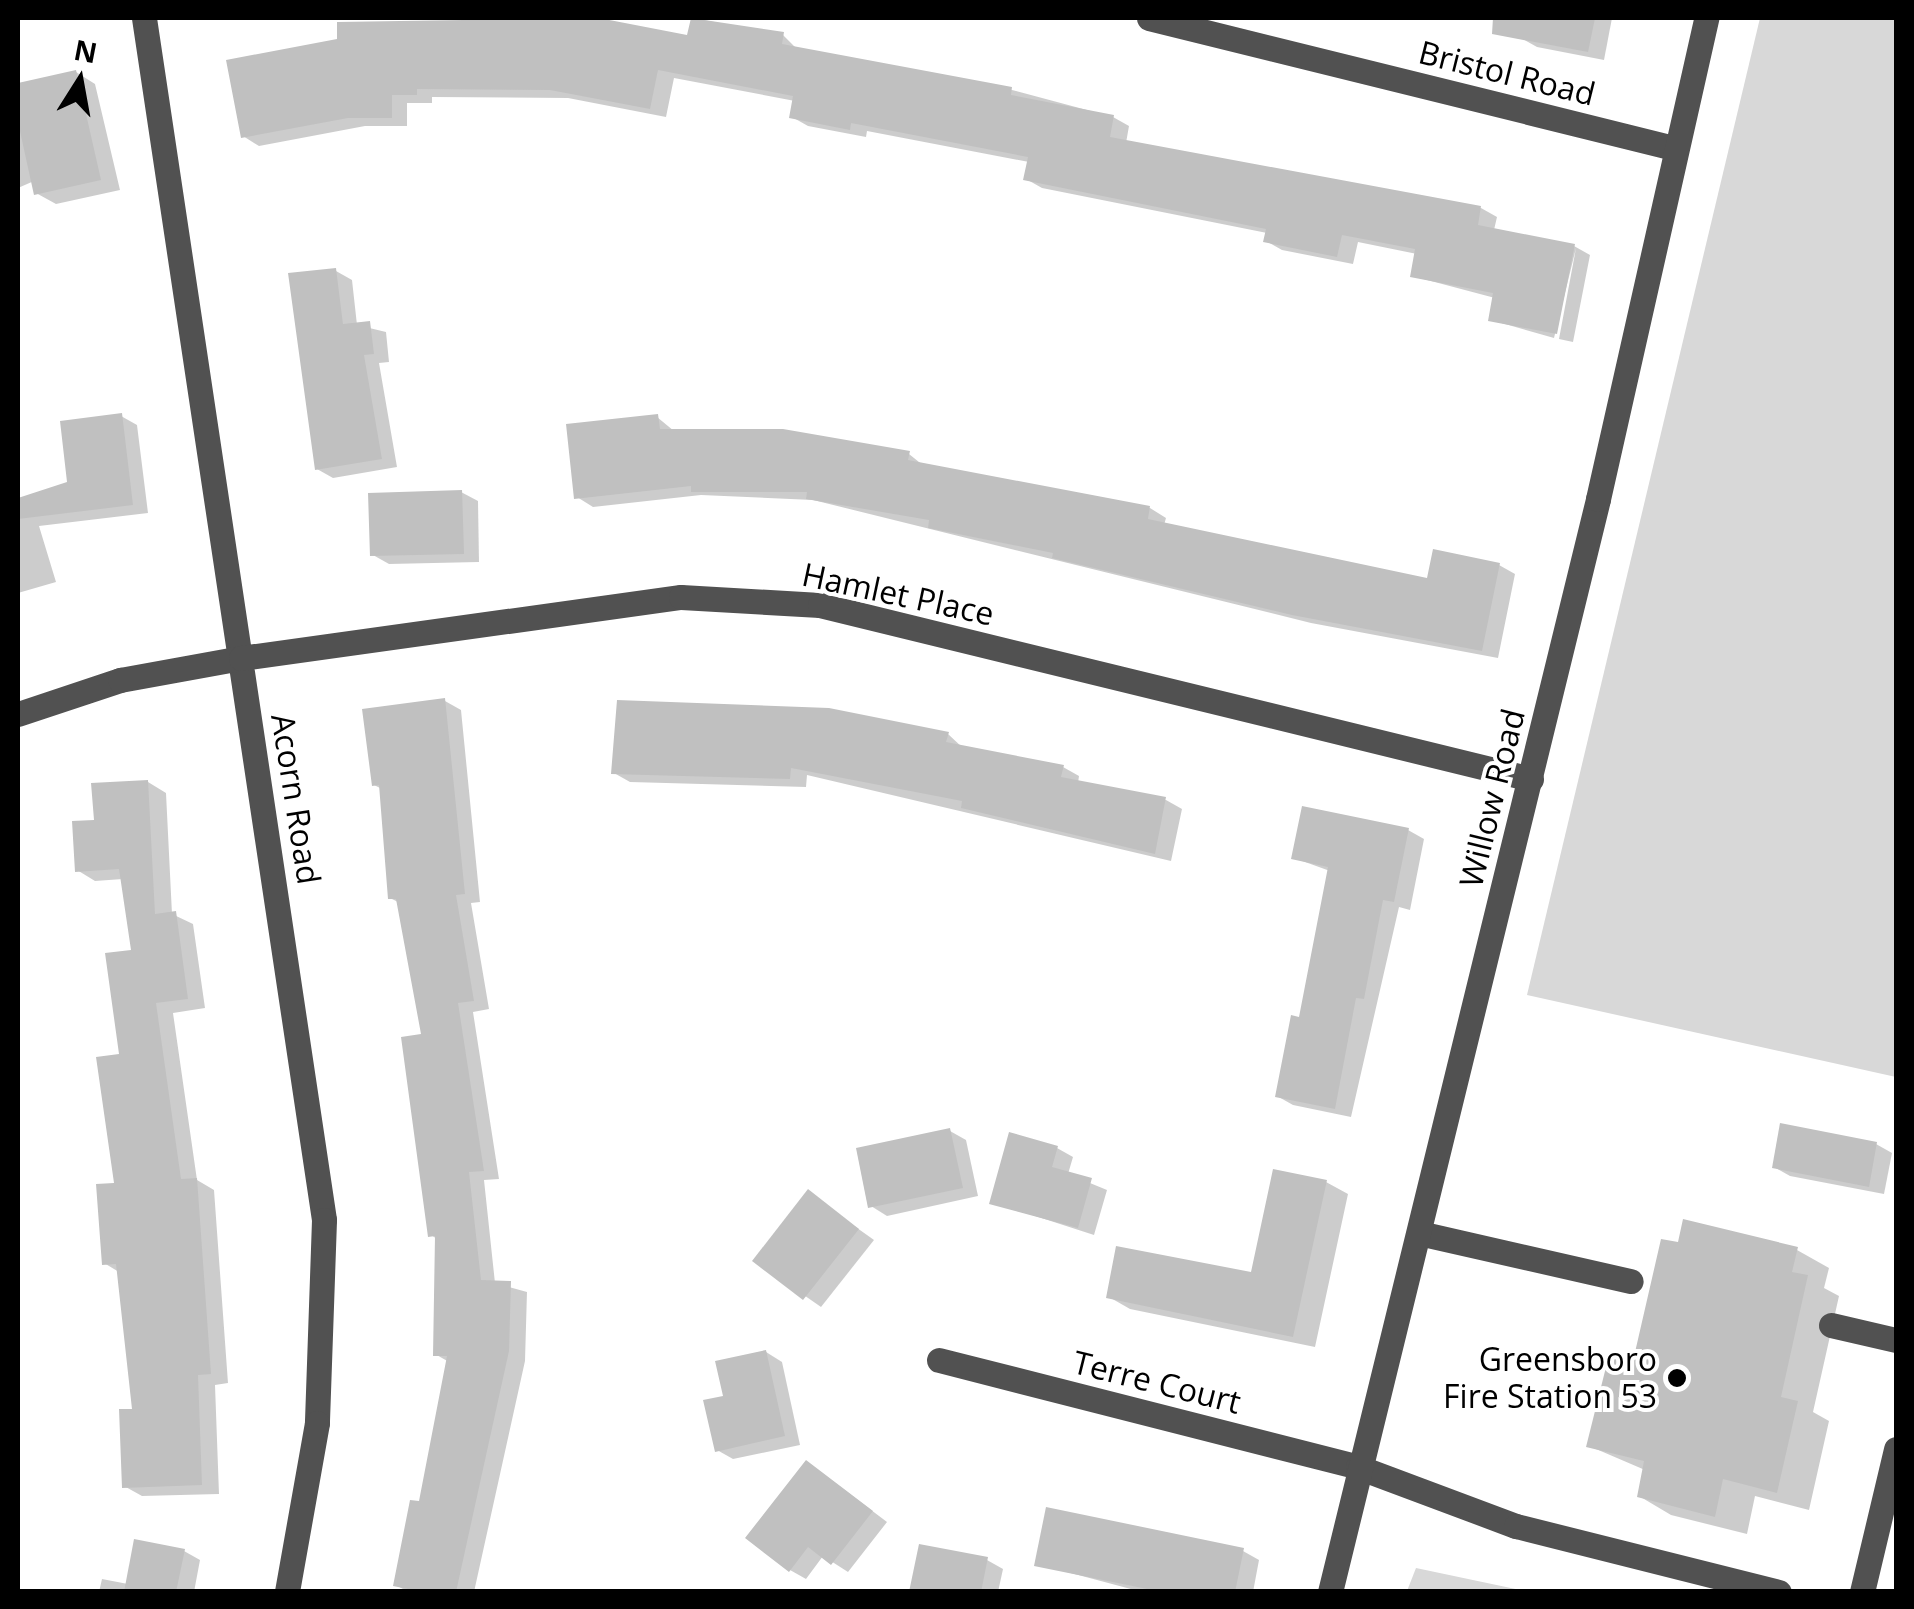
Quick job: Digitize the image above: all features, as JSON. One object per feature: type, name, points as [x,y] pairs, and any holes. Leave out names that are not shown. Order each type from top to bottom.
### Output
[{"type":"street","name":"Acorn Road","points":[[144,18],[324,1220],[317,1423],[287,1592]]},
{"type":"street","name":"Bristol Road","points":[[1149,18],[1674,148]]},
{"type":"street","name":"Willow Road","points":[[1330,1592],[1531,779],[1706,18]]},
{"type":"street","name":"Hamlet Place","points":[[18,714],[120,680],[241,658],[681,597],[820,605],[1531,779]]},
{"type":"street","points":[[1419,1232],[1631,1282]]},
{"type":"street","points":[[1832,1325],[1896,1340]]},
{"type":"street","name":"Terre Court","points":[[939,1360],[1358,1467],[1516,1526],[1779,1592]]},
{"type":"street","points":[[1862,1592],[1896,1449]]},
{"type":"shaded area","points":[[1760,18],[1896,18],[1896,1077],[1527,995]]},
{"type":"shaded area","points":[[1416,1568],[1525,1591],[1407,1591]]},
{"type":"building","points":[[599,18],[687,35],[691,18],[784,32],[782,44],[1012,87],[1011,95],[1114,115],[1110,137],[1481,206],[1478,225],[1575,244],[1557,334],[1488,321],[1493,293],[1410,277],[1415,249],[1342,235],[1337,257],[1263,242],[1266,229],[1023,180],[1028,157],[851,123],[850,130],[789,118],[793,96],[658,70],[650,109],[550,90],[417,89],[417,95],[392,95],[392,118],[348,118],[241,138],[226,60],[337,39],[337,22]]},
{"type":"building","points":[[1493,18],[1595,18],[1588,52],[1492,34]]},
{"type":"building","points":[[76,70],[101,180],[34,195],[18,122],[18,83]]},
{"type":"building","points":[[336,268],[343,324],[370,321],[374,354],[364,355],[382,459],[315,470],[288,273]]},
{"type":"building","points":[[122,413],[133,505],[18,519],[18,498],[67,482],[60,421]]},
{"type":"building","points":[[658,414],[660,429],[783,429],[910,451],[908,460],[1150,506],[1148,519],[1427,578],[1433,549],[1500,563],[1482,651],[1292,615],[1052,558],[1053,553],[928,528],[929,520],[806,499],[807,492],[691,492],[691,486],[574,499],[566,424]]},
{"type":"building","points":[[462,490],[464,554],[370,556],[368,493]]},
{"type":"building","points":[[445,698],[465,894],[456,895],[474,1001],[458,1003],[484,1171],[469,1172],[481,1280],[511,1281],[509,1351],[456,1592],[423,1592],[393,1586],[410,1500],[419,1501],[447,1356],[433,1356],[435,1236],[428,1237],[401,1037],[421,1034],[396,899],[388,899],[379,785],[372,786],[362,709]]},
{"type":"building","points":[[617,700],[829,708],[949,732],[946,742],[1064,765],[1061,777],[1166,797],[1155,854],[961,808],[962,801],[791,768],[790,779],[611,774]]},
{"type":"building","points":[[148,780],[155,914],[176,911],[188,999],[156,1003],[181,1179],[197,1178],[211,1374],[198,1375],[202,1485],[122,1488],[119,1409],[132,1409],[116,1264],[102,1265],[96,1184],[114,1183],[96,1057],[119,1054],[105,953],[131,950],[119,869],[75,872],[72,821],[94,820],[91,783]]},
{"type":"building","points":[[1302,806],[1409,828],[1394,902],[1383,900],[1364,999],[1356,998],[1335,1109],[1275,1097],[1291,1015],[1299,1017],[1328,867],[1291,859]]},
{"type":"building","points":[[1780,1123],[1877,1142],[1869,1187],[1772,1168]]},
{"type":"building","points":[[950,1128],[963,1188],[868,1208],[856,1148]]},
{"type":"building","points":[[1009,1132],[1058,1146],[1052,1167],[1092,1178],[1078,1228],[989,1204]]},
{"type":"building","points":[[1273,1169],[1327,1180],[1293,1337],[1106,1298],[1116,1246],[1251,1272]]},
{"type":"building","points":[[808,1189],[859,1229],[803,1300],[752,1261]]},
{"type":"building","name":"Greensboro Fire Station 53","points":[[1683,1219],[1798,1247],[1792,1272],[1808,1275],[1781,1397],[1798,1401],[1777,1493],[1723,1479],[1715,1517],[1637,1497],[1644,1461],[1586,1447],[1609,1355],[1633,1361],[1661,1239],[1678,1242]]},
{"type":"building","points":[[766,1350],[785,1436],[715,1452],[703,1400],[723,1396],[715,1361]]},
{"type":"building","points":[[806,1460],[873,1511],[831,1565],[808,1547],[789,1572],[745,1538]]},
{"type":"building","points":[[1046,1507],[1244,1548],[1235,1592],[1162,1592],[1034,1566]]},
{"type":"building","points":[[134,1539],[185,1549],[176,1592],[124,1592]]},
{"type":"building","points":[[919,1544],[988,1557],[981,1592],[909,1592]]},
{"type":"place","name":"Greensboro Fire Station 53","points":[[1677,1378]]}]
